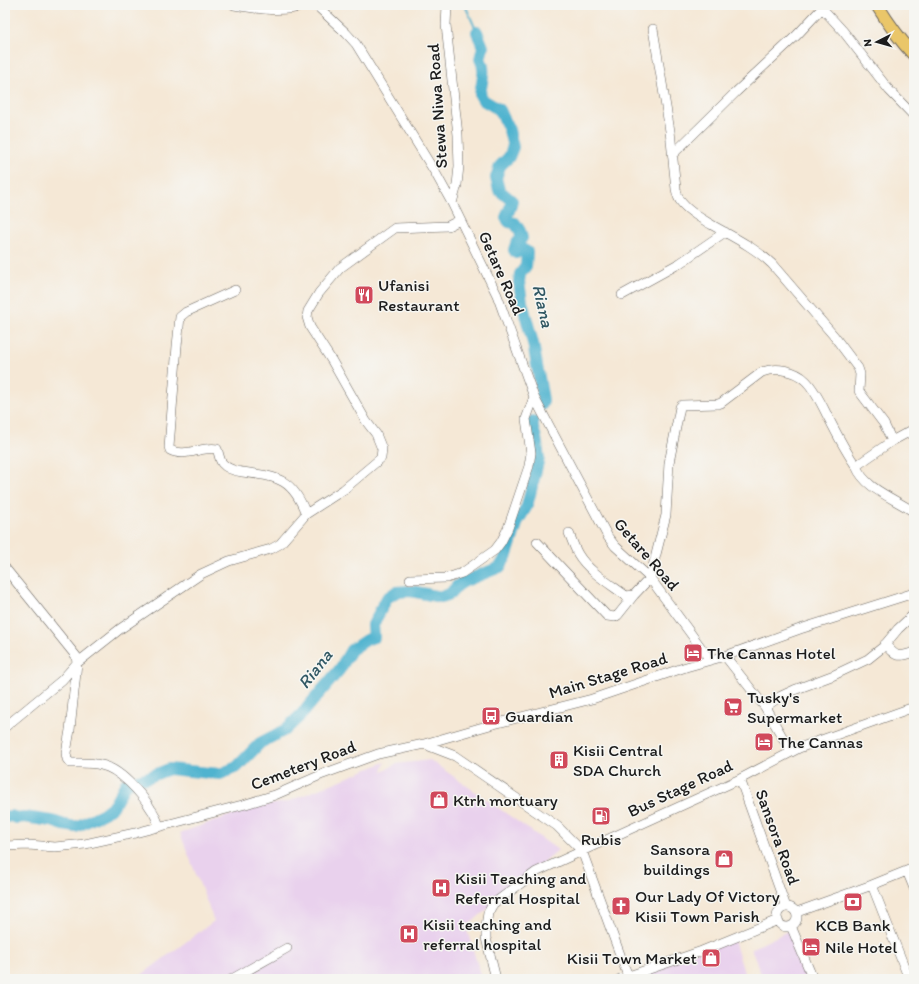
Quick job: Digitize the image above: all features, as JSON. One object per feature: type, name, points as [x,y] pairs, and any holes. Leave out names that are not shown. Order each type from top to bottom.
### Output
[{"type":"main road","points":[[877,5],[903,43],[914,55]]},
{"type":"street","points":[[234,5],[277,10],[306,5]]},
{"type":"street","name":"Getare Road","points":[[316,5],[356,44],[436,174],[452,203],[498,295],[534,397],[608,537],[615,546],[650,578],[710,660]]},
{"type":"street","name":"Stewa Niwa Road","points":[[447,5],[446,25],[454,87],[459,166],[457,184],[452,203]]},
{"type":"street","points":[[672,154],[797,35],[824,7],[889,90],[914,116]]},
{"type":"street","points":[[653,29],[670,131],[678,197],[683,205],[690,210],[762,255],[772,264],[834,336],[858,368],[860,374],[859,390],[884,424],[892,441]]},
{"type":"street","points":[[5,727],[62,680],[77,663],[120,630],[201,574],[229,562],[271,550],[280,544],[306,514],[326,502],[353,482],[381,458],[381,446],[376,434],[366,421],[332,361],[310,327],[306,317],[319,293],[340,268],[395,228],[448,226],[460,220]]},
{"type":"street","points":[[622,295],[680,263],[725,232]]},
{"type":"street","points":[[235,290],[186,312],[180,317],[176,346],[169,447],[170,450],[178,452],[188,452],[211,448],[217,449],[222,463],[230,469],[279,479],[287,484],[297,495],[306,514]]},
{"type":"street","points":[[537,542],[607,616],[615,617],[618,615],[650,578],[666,515],[669,463],[679,410],[682,405],[721,403],[762,372],[773,369],[792,372],[804,379],[811,387],[843,446],[856,466],[859,474],[868,484],[914,512]]},
{"type":"street","points":[[410,579],[447,578],[462,573],[495,550],[501,542],[508,528],[529,466],[531,453],[526,419],[534,397]]},
{"type":"street","points":[[856,466],[892,441],[914,429]]},
{"type":"street","points":[[569,533],[578,553],[585,563],[626,596],[634,595]]},
{"type":"street","points":[[5,568],[75,652],[77,663],[66,753],[67,759],[70,763],[89,763],[102,765],[112,769],[125,779],[141,795],[152,810],[160,826]]},
{"type":"street","name":"Main Stage Road","points":[[424,744],[490,725],[592,699],[725,656],[800,629],[914,593]]},
{"type":"street","points":[[765,707],[781,696],[834,675],[868,659],[914,615]]},
{"type":"street","points":[[885,644],[897,656],[903,656],[914,652]]},
{"type":"street","points":[[725,656],[765,707],[791,752]]},
{"type":"street","name":"Bus Stage Road","points":[[496,979],[486,938],[488,913],[493,904],[536,872],[740,779],[791,752],[914,707]]},
{"type":"street","points":[[424,744],[462,760],[557,826],[582,851],[626,978],[778,920]]},
{"type":"street","name":"Cemetery Road","points":[[5,846],[28,845],[55,847],[85,844],[160,826],[275,795],[323,774],[378,754],[424,744]]},
{"type":"street","name":"Sansora Road","points":[[740,779],[786,907]]},
{"type":"street","points":[[796,912],[872,885],[910,869],[914,888]]},
{"type":"street","points":[[872,885],[909,979]]},
{"type":"street","points":[[786,907],[792,908],[796,912],[796,921],[791,926],[785,926],[778,920],[778,912],[786,907]]},
{"type":"street","points":[[791,926],[814,979]]},
{"type":"street","points":[[232,979],[287,948]]},
{"type":"shaded area","points":[[430,760],[558,850],[466,927],[482,979],[136,979],[214,921],[180,833],[254,807],[287,802],[385,762],[382,772],[396,764]]},
{"type":"shaded area","points":[[790,930],[811,979],[763,979],[751,949]]},
{"type":"shaded area","name":"Kisii Town Market","points":[[733,937],[746,979],[631,979]]},
{"type":"waterway","name":"Riana","points":[[465,5],[477,32]]},
{"type":"waterway","name":"Riana","points":[[477,32],[483,47],[480,59],[483,68],[480,95],[483,100],[500,110],[509,130],[513,147],[509,157],[500,166],[496,178],[499,190],[512,201],[506,218],[509,222],[515,223],[522,238],[516,244],[514,250],[516,253],[522,249],[527,252],[526,266],[520,274],[519,282],[522,302],[533,343],[543,400],[542,404]]},
{"type":"waterway","name":"Riana","points":[[5,817],[24,817],[52,821],[76,827],[104,813],[114,805],[126,783],[149,777],[169,769],[220,774],[237,767],[260,743],[285,730],[301,715],[340,669],[351,650],[366,640],[374,637],[373,625],[387,598],[396,592],[411,591],[441,597],[450,594],[463,582],[500,567],[507,555],[518,521],[527,506],[539,458],[533,429],[533,421]]},
{"type":"place","name":"Ufanisi Restaurant","points":[[364,295]]},
{"type":"place","name":"The Cannas Hotel","points":[[693,653]]},
{"type":"place","name":"Tusky's Supermarket","points":[[733,707]]},
{"type":"place","name":"Guardian","points":[[491,716]]},
{"type":"place","name":"The Cannas","points":[[764,742]]},
{"type":"place","name":"Kisii Central SDA Church","points":[[559,760]]},
{"type":"place","name":"Ktrh mortuary","points":[[439,800]]},
{"type":"place","name":"Rubis","points":[[601,816]]},
{"type":"place","name":"Sansora buildings","points":[[724,859]]},
{"type":"place","name":"Kisii Teaching and Referral Hospital","points":[[441,888]]},
{"type":"place","name":"KCB Bank","points":[[853,902]]},
{"type":"place","name":"Our Lady Of Victory Kisii Town Parish","points":[[621,906]]},
{"type":"place","name":"Kisii teaching and referral hospital","points":[[409,934]]},
{"type":"place","name":"Nile Hotel","points":[[811,947]]},
{"type":"place","name":"Kisii Town Market","points":[[711,958]]}]
